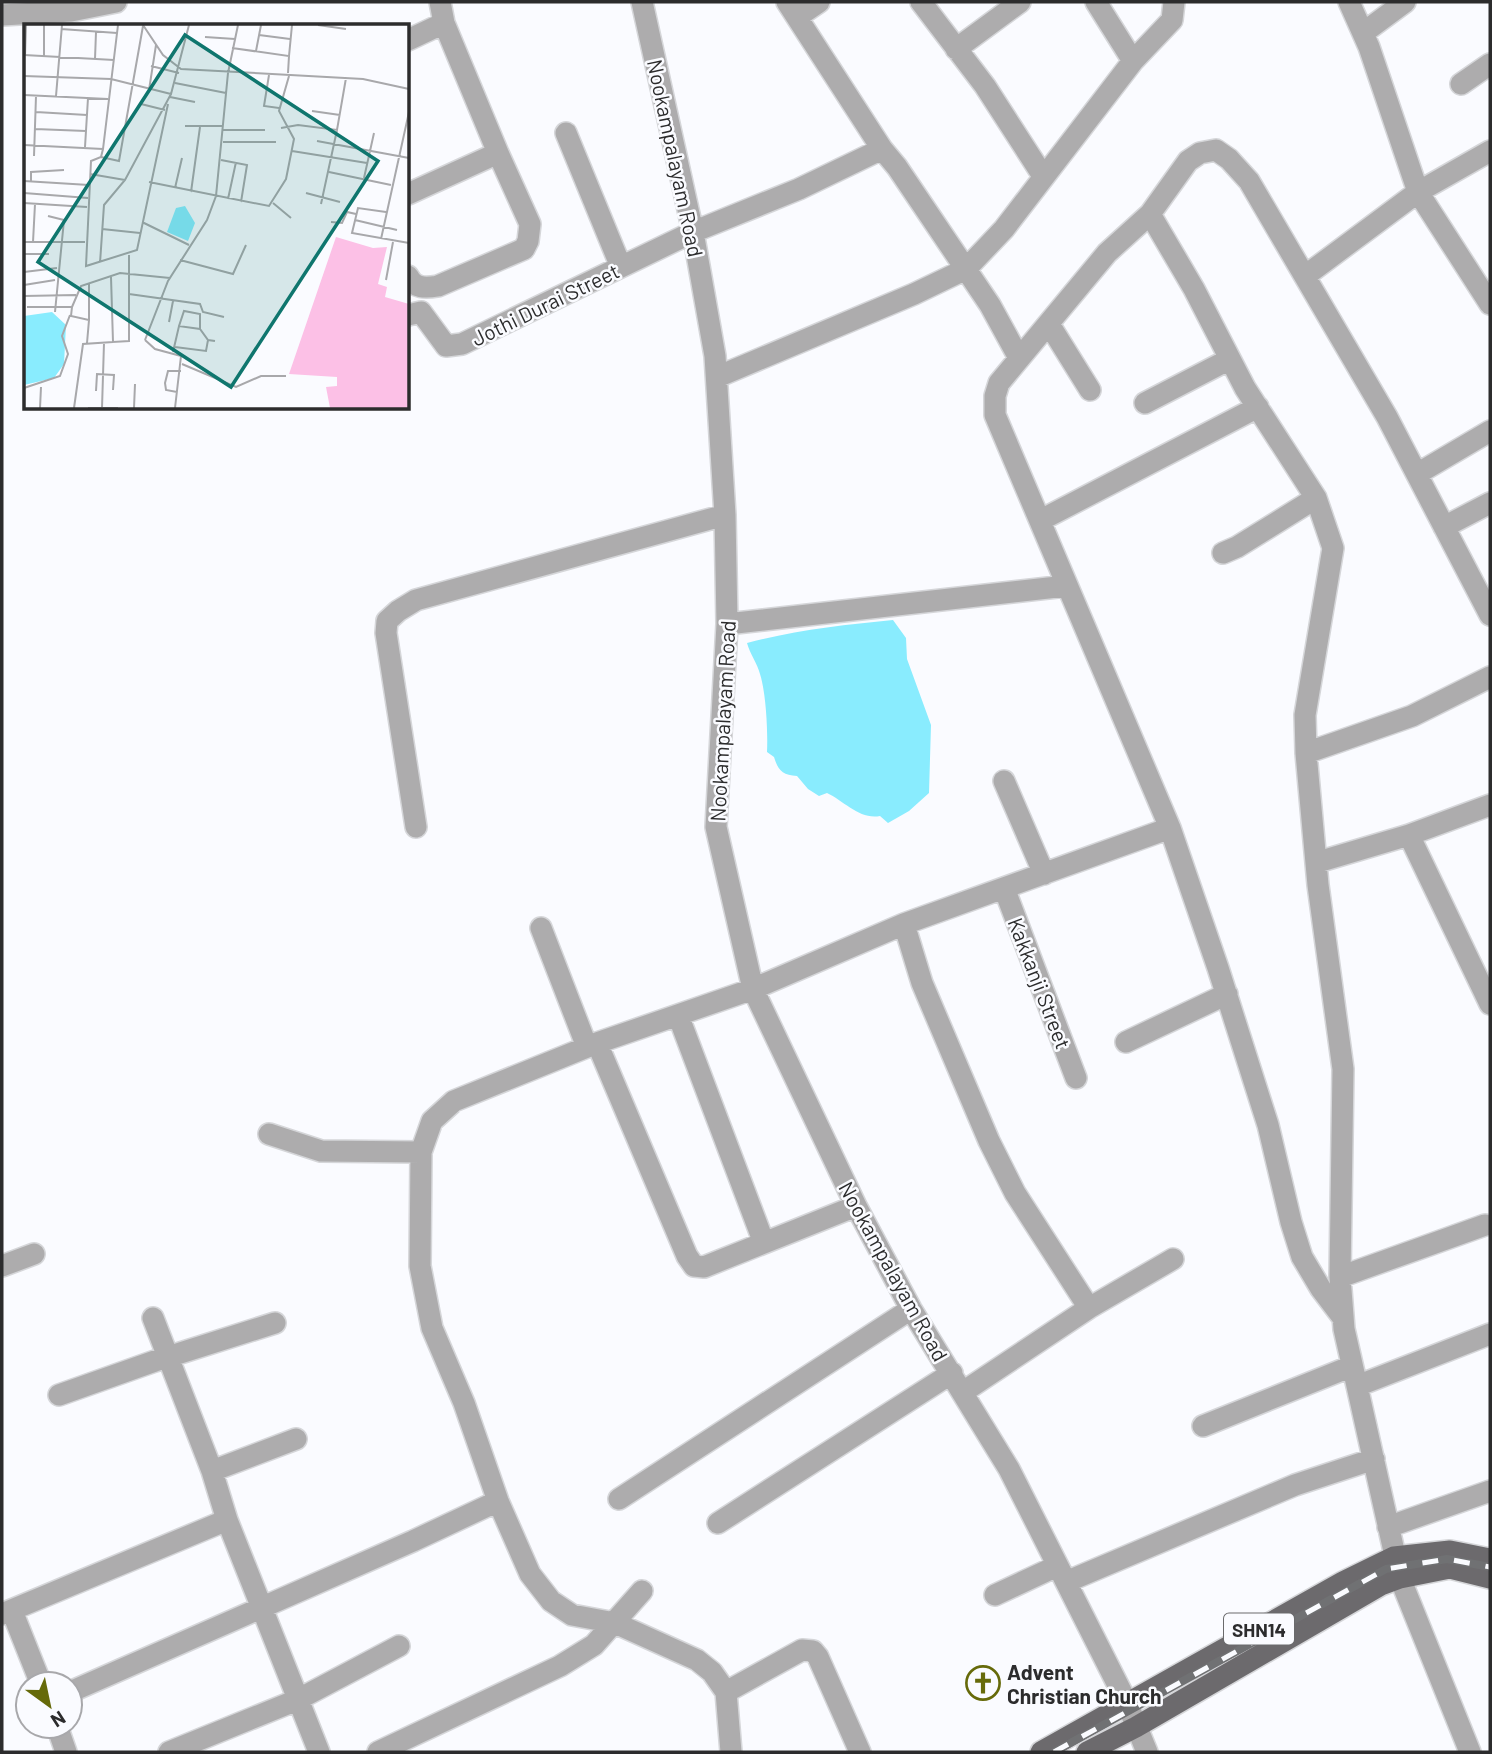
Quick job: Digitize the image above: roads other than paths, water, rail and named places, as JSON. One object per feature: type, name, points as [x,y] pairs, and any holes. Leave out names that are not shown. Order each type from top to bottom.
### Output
[{"type":"main road","name":"SHN14","points":[[1041,1752],[1343,1582],[1450,1551],[1490,1559]]},
{"type":"main road","name":"SHN14","points":[[1087,1752],[1136,1727],[1381,1585],[1397,1568],[1450,1568],[1490,1578]]},
{"type":"street","points":[[2,15],[71,11],[116,2]]},
{"type":"street","name":"Nookampalayam Road","points":[[642,2],[693,232],[715,356],[725,515],[727,624],[716,827],[753,989],[856,1206],[911,1309],[1009,1469],[1126,1703],[1147,1752]]},
{"type":"street","points":[[819,2],[792,9],[882,149],[990,305],[1019,358]]},
{"type":"street","points":[[921,2],[985,86],[1043,176]]},
{"type":"street","points":[[956,49],[1020,2]]},
{"type":"street","points":[[1096,2],[1133,61]]},
{"type":"street","points":[[717,377],[914,294],[966,269],[1004,229],[1133,61],[1172,20],[1174,2]]},
{"type":"street","points":[[1349,2],[1363,33],[1418,192],[1490,304]]},
{"type":"street","points":[[1363,33],[1405,2]]},
{"type":"street","points":[[410,38],[442,12],[498,153],[530,224],[524,249],[438,286],[423,289],[410,281]]},
{"type":"street","points":[[1461,84],[1490,64]]},
{"type":"street","points":[[566,133],[621,267]]},
{"type":"street","name":"Jothi Durai Street","points":[[410,315],[421,312],[442,342],[453,347],[693,232],[799,188],[882,149]]},
{"type":"street","points":[[1343,1318],[1316,1282],[1303,1257],[1268,1125],[1170,828],[995,415],[995,396],[999,383],[1107,253],[1150,214],[1188,161],[1200,153],[1216,150],[1229,159],[1249,181],[1488,603]]},
{"type":"street","points":[[1305,276],[1418,192],[1490,151]]},
{"type":"street","points":[[410,193],[498,153]]},
{"type":"street","points":[[1150,214],[1258,407],[1316,498],[1333,548],[1305,715],[1318,885],[1343,1069],[1340,1277],[1343,1318],[1397,1568],[1470,1752]]},
{"type":"street","points":[[1049,324],[1090,390]]},
{"type":"street","points":[[1145,403],[1230,359]]},
{"type":"street","points":[[1041,520],[1258,407]]},
{"type":"street","points":[[1417,474],[1490,431]]},
{"type":"street","points":[[1223,553],[1316,498]]},
{"type":"street","points":[[1444,527],[1490,503]]},
{"type":"street","points":[[416,827],[386,633],[387,621],[416,600],[725,515]]},
{"type":"street","points":[[727,624],[1066,586]]},
{"type":"street","points":[[1306,753],[1412,716],[1490,677]]},
{"type":"street","points":[[1004,780],[1044,874]]},
{"type":"street","points":[[1318,862],[1409,835],[1490,804]]},
{"type":"street","points":[[731,1752],[726,1692],[712,1672],[697,1660],[615,1623],[572,1615],[551,1601],[530,1574],[498,1501],[464,1403],[432,1328],[420,1266],[421,1152],[432,1121],[454,1101],[592,1045],[753,989],[904,924],[1170,828]]},
{"type":"street","points":[[1409,835],[1490,1004]]},
{"type":"street","name":"Kakkanji Street","points":[[1004,888],[1076,1078]]},
{"type":"street","points":[[904,924],[922,983],[989,1141],[1015,1193],[1089,1308]]},
{"type":"street","points":[[541,928],[687,1256],[694,1266],[704,1267],[856,1206]]},
{"type":"street","points":[[1126,1042],[1227,995]]},
{"type":"street","points":[[678,1015],[764,1243]]},
{"type":"street","points":[[269,1134],[321,1152],[421,1152]]},
{"type":"street","points":[[1340,1277],[1485,1225]]},
{"type":"street","points":[[2,1266],[34,1254]]},
{"type":"street","points":[[964,1392],[1089,1308],[1173,1259]]},
{"type":"street","points":[[619,1499],[911,1309]]},
{"type":"street","points":[[153,1318],[212,1471],[227,1520],[319,1752]]},
{"type":"street","points":[[59,1395],[275,1323]]},
{"type":"street","points":[[1202,1426],[1490,1334]]},
{"type":"street","points":[[719,1523],[952,1373]]},
{"type":"street","points":[[212,1471],[296,1439]]},
{"type":"street","points":[[995,1595],[1061,1574],[1295,1485],[1374,1459]]},
{"type":"street","points":[[1388,1527],[1490,1491]]},
{"type":"street","points":[[84,1686],[264,1608],[498,1501]]},
{"type":"street","points":[[34,1670],[7,1613],[227,1520]]},
{"type":"street","points":[[378,1752],[560,1666],[594,1645],[642,1591]]},
{"type":"street","points":[[169,1752],[297,1699],[399,1646]]},
{"type":"street","points":[[726,1692],[802,1650],[813,1651],[860,1752]]},
{"type":"water","points":[[893,620],[906,638],[907,659],[931,725],[929,793],[909,811],[888,823],[880,816],[859,813],[827,793],[819,796],[808,789],[797,776],[784,773],[779,768],[774,757],[767,752],[762,682],[747,643],[802,631]]},
{"type":"railway","points":[[1054,1752],[1386,1569],[1447,1559],[1490,1567]]},
{"type":"place","name":"Advent Christian Church","points":[[983,1683]]}]
